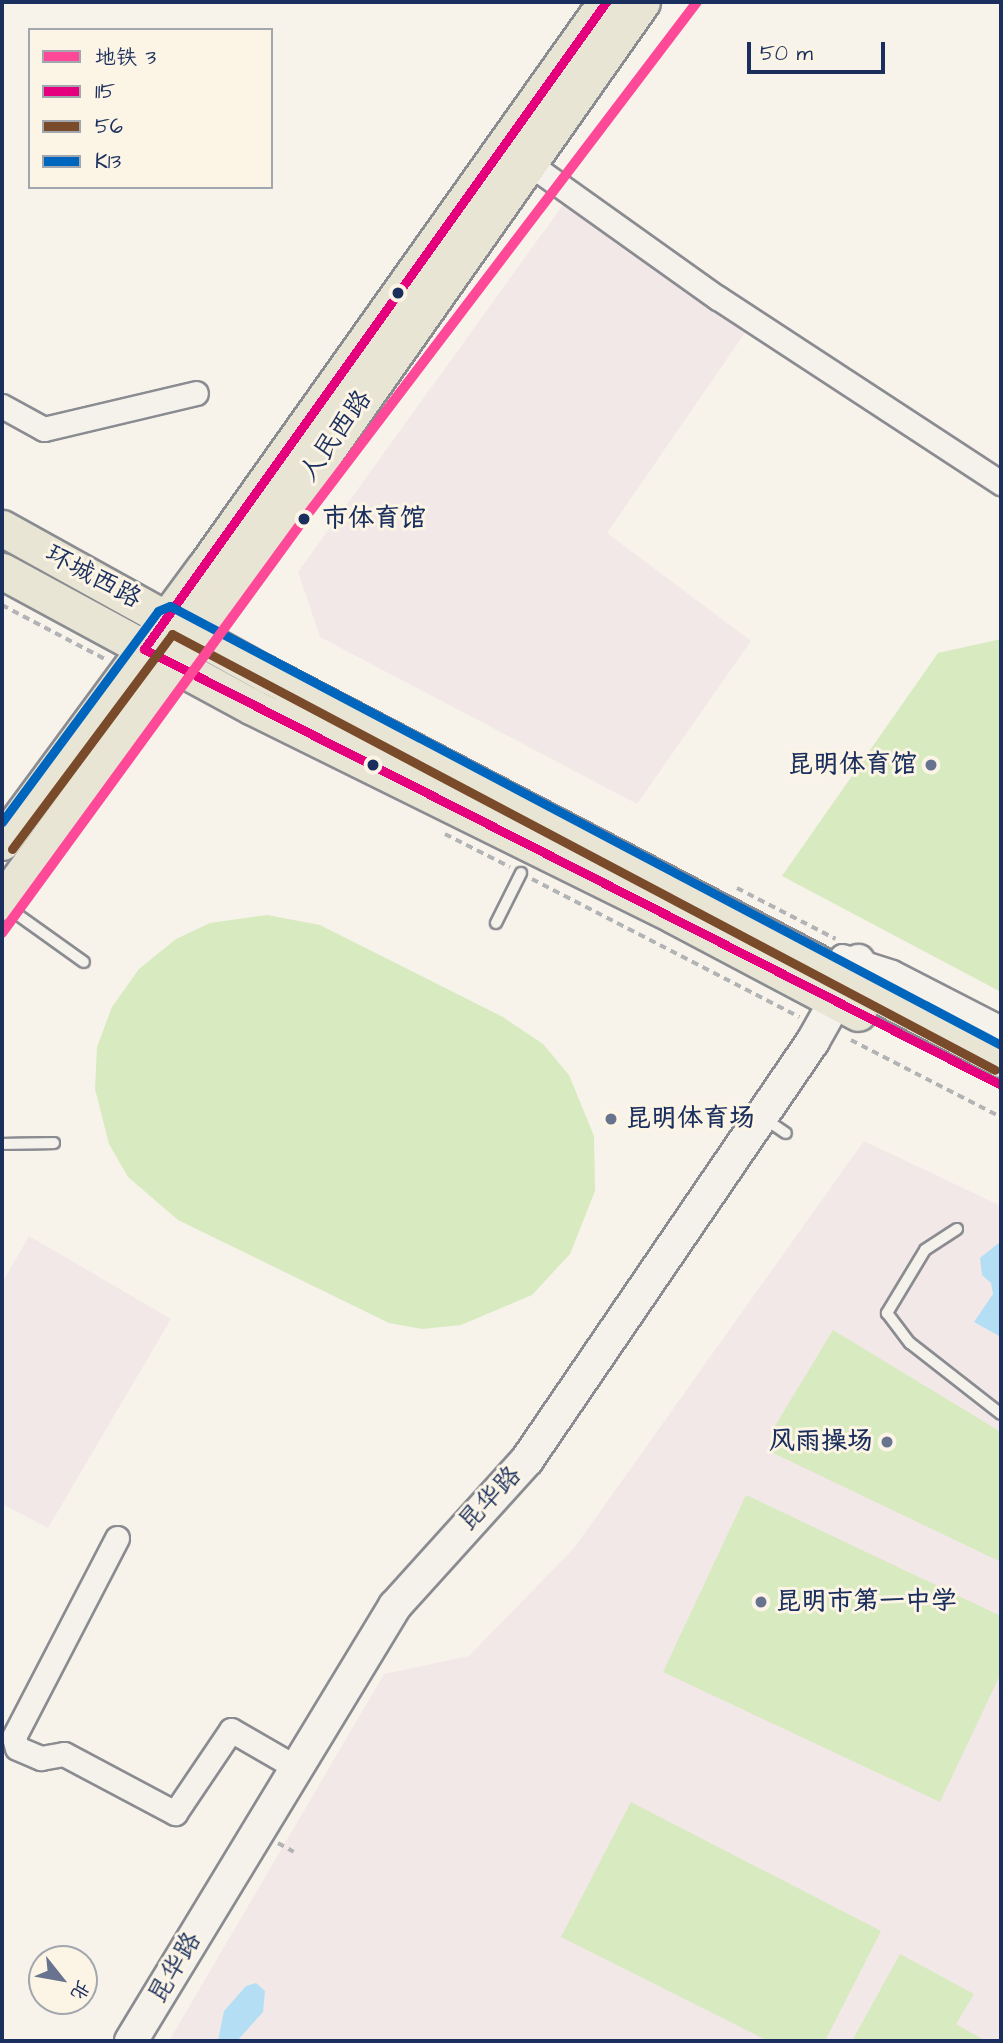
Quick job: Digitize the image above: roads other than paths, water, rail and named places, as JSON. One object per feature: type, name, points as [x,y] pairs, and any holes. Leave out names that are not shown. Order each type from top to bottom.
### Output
[{"type":"main road","name":"人民西路","points":[[182,626],[606,2]]},
{"type":"main road","name":"人民西路","points":[[2,842],[148,661],[182,626],[527,162],[642,2]]},
{"type":"main road","name":"环城西路","points":[[2,528],[762,934],[841,992],[1001,1085]]},
{"type":"main road","name":"环城西路","points":[[2,571],[148,661],[841,992],[1001,1059]]},
{"type":"main road","name":"人民西路","points":[[2,902],[148,661]]},
{"type":"street","points":[[527,162],[718,299],[1001,483]]},
{"type":"street","points":[[2,406],[44,429],[196,393]]},
{"type":"street","points":[[841,992],[901,977],[1001,1028]]},
{"type":"street","name":"昆华路","points":[[131,2041],[295,1767],[396,1606],[527,1460],[773,1124],[841,992]]},
{"type":"street","points":[[117,1538],[14,1737],[17,1748],[41,1758],[64,1754],[175,1813],[231,1730],[295,1767]]},
{"type":"lane","points":[[496,923],[521,873]]},
{"type":"lane","points":[[2,902],[85,962]]},
{"type":"lane","points":[[2,1144],[54,1143]]},
{"type":"lane","points":[[957,1229],[925,1250],[887,1313],[910,1343],[1001,1414]]},
{"type":"water","points":[[1000,1242],[1001,1337],[974,1322],[993,1294],[991,1283],[982,1275],[980,1258]]},
{"type":"water","points":[[256,1983],[265,1991],[263,2012],[237,2041],[218,2041],[224,2011],[246,1986]]},
{"type":"metro line","name":"3","points":[[2,933],[304,519],[697,2]]},
{"type":"place","name":"市体育馆","points":[[304,519]]},
{"type":"place","name":"昆明体育馆","points":[[931,765]]},
{"type":"place","name":"昆明体育场","points":[[611,1119]]},
{"type":"place","name":"风雨操场","points":[[887,1442]]},
{"type":"place","name":"昆明市第一中学","points":[[761,1602]]}]
